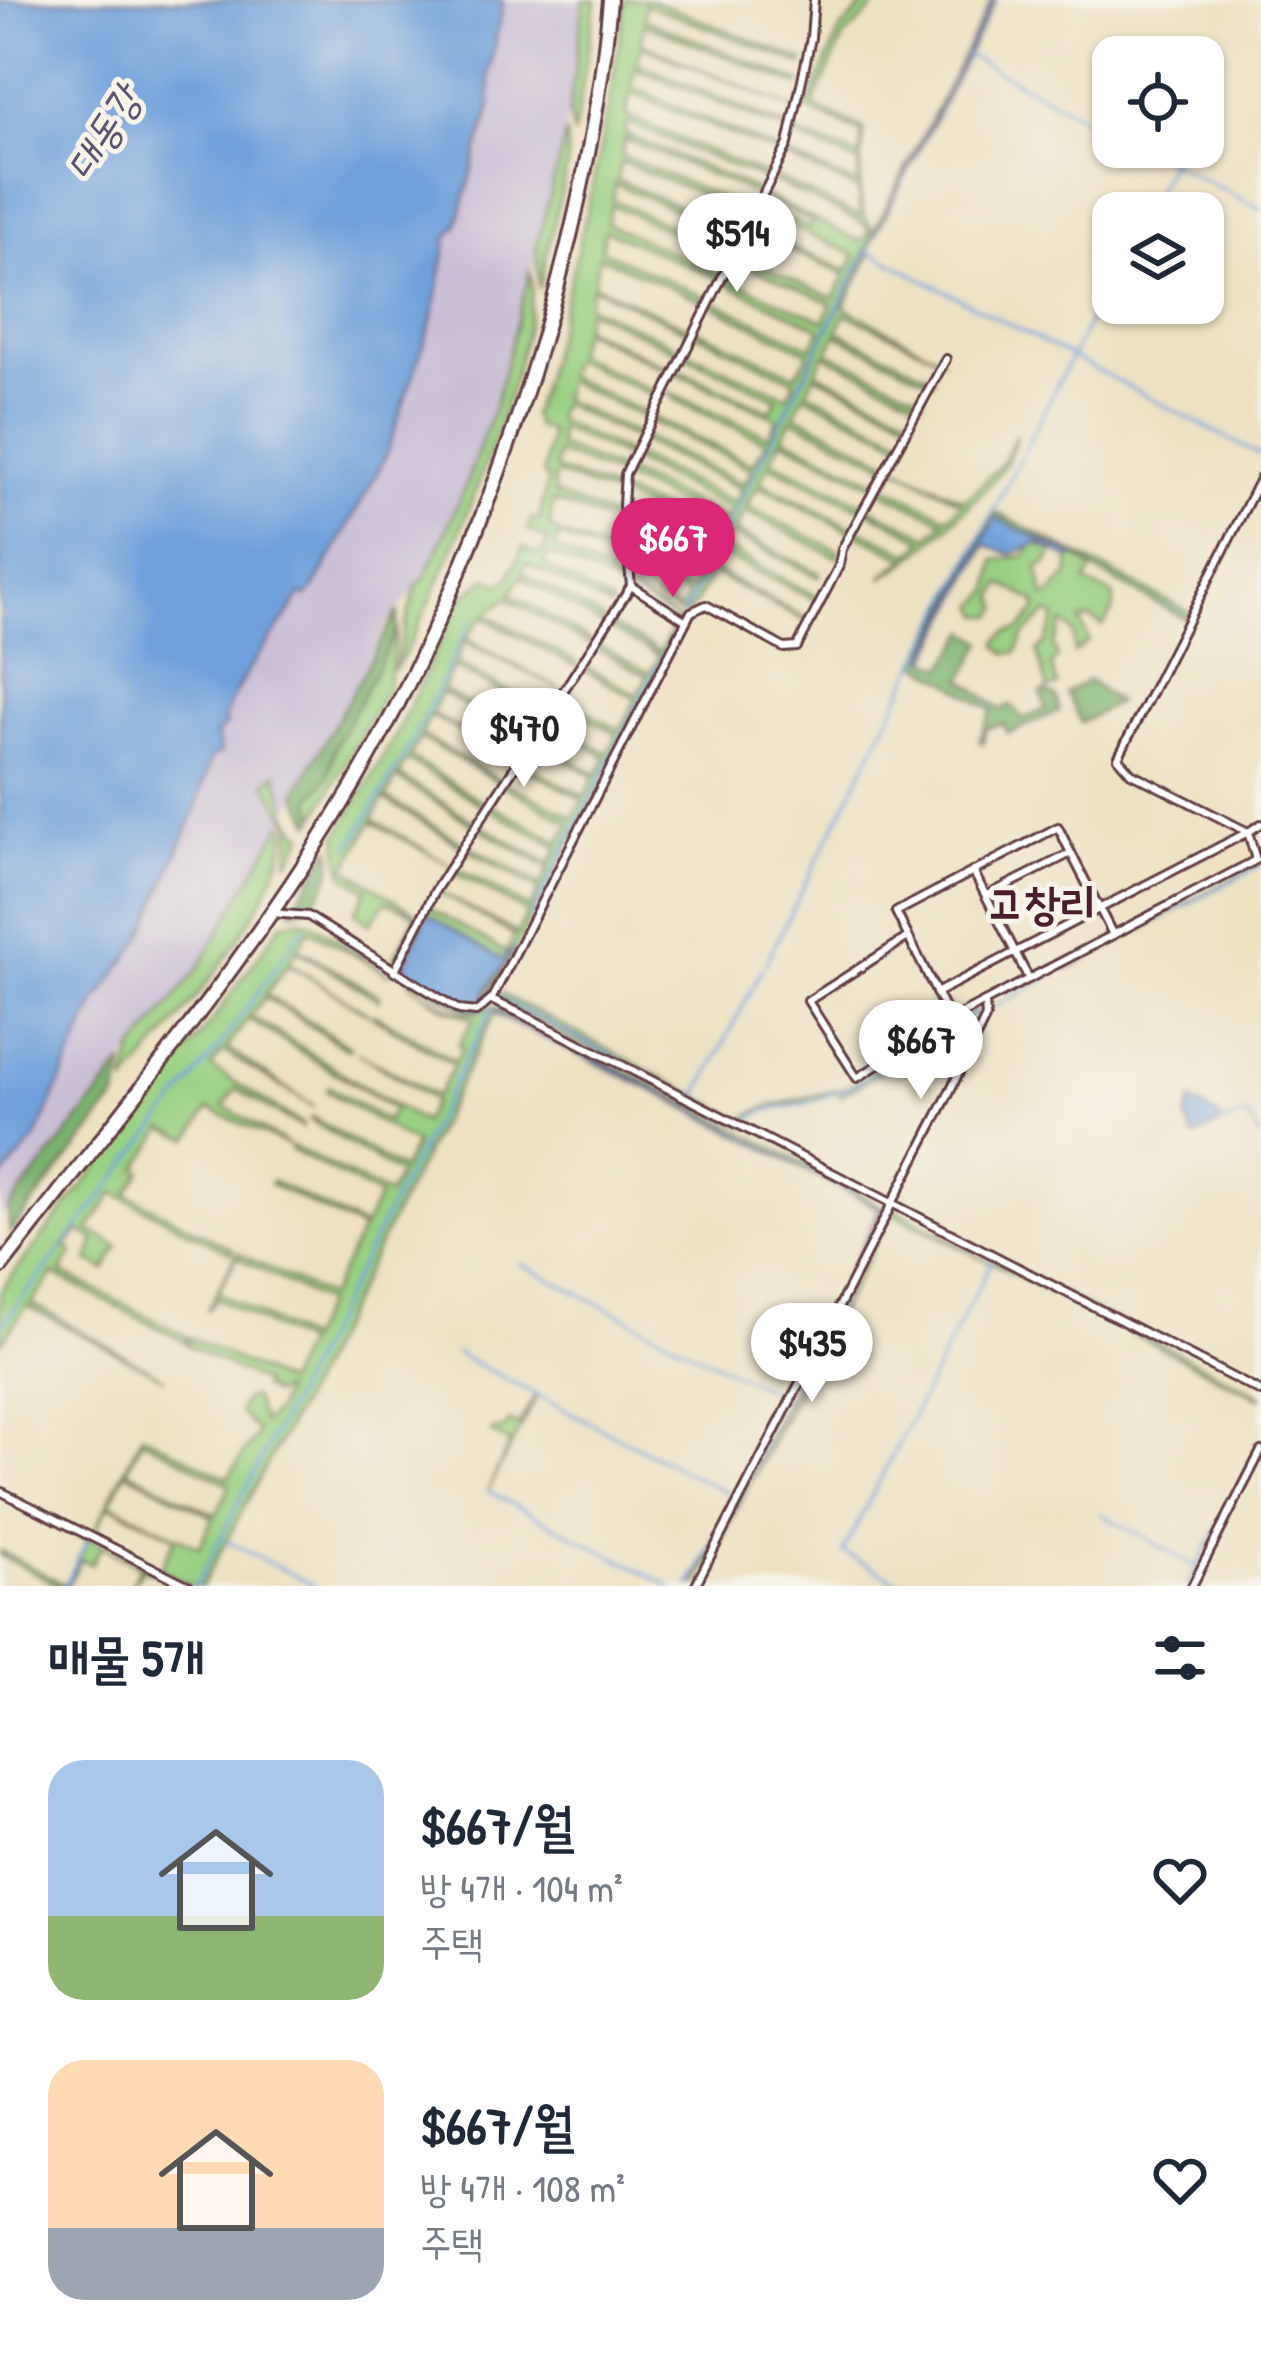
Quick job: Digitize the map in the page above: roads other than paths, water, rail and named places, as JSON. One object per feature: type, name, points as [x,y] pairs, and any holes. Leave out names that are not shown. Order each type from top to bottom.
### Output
[{"type":"highway","points":[[0,1268],[184,1035],[272,913],[330,825],[404,694],[536,363],[595,115],[610,0]]},
{"type":"street","points":[[394,972],[436,889],[631,586],[623,505],[625,473],[788,144],[811,38],[814,0]]},
{"type":"street","points":[[272,913],[308,916],[394,972],[468,1012],[482,1010],[685,620],[695,607],[706,605],[784,648],[797,647],[839,566],[842,549],[946,359]]},
{"type":"street","points":[[908,937],[808,1001],[857,1078],[950,1020],[1256,860],[1248,832],[1131,773],[1118,758],[1261,477]]},
{"type":"street","points":[[631,586],[685,620]]},
{"type":"street","points":[[935,994],[1261,824]]},
{"type":"street","points":[[950,1020],[896,912],[1058,826],[1112,935]]},
{"type":"street","points":[[986,896],[1071,853]]},
{"type":"street","points":[[973,871],[1029,979]]},
{"type":"street","points":[[491,1000],[1261,1392]]},
{"type":"street","points":[[695,1586],[986,1017],[985,1002]]},
{"type":"street","points":[[1192,1586],[1261,1451]]},
{"type":"street","points":[[0,1491],[188,1586]]},
{"type":"water","name":"대동강","points":[[0,0],[503,0],[489,73],[491,105],[457,227],[448,236],[433,317],[385,458],[313,590],[306,597],[301,594],[239,685],[224,719],[226,725],[216,734],[221,753],[211,758],[196,809],[142,938],[96,1002],[36,1138],[0,1181]]},
{"type":"water","points":[[992,0],[996,0],[866,253]]},
{"type":"water","points":[[995,518],[1076,557],[1069,559],[1039,543],[1011,554],[986,545],[928,660],[925,658]]},
{"type":"water","points":[[428,914],[501,959],[515,948],[486,990],[480,1010],[449,998],[403,969]]},
{"type":"water","points":[[496,1011],[881,1209],[764,1444],[880,1209]]},
{"type":"water","points":[[1191,1101],[1222,1123],[1194,1138],[1186,1118]]},
{"type":"waterway","points":[[967,55],[1092,122]]},
{"type":"waterway","points":[[1155,192],[1167,168]]},
{"type":"waterway","points":[[1181,168],[1261,209]]},
{"type":"waterway","points":[[869,251],[1261,456]]},
{"type":"waterway","points":[[684,613],[866,253]]},
{"type":"waterway","points":[[765,964],[1092,316]]},
{"type":"waterway","points":[[350,847],[411,744],[472,619]]},
{"type":"waterway","points":[[530,918],[680,622]]},
{"type":"waterway","points":[[1175,910],[1261,865]]},
{"type":"waterway","points":[[1066,968],[1173,911]]},
{"type":"waterway","points":[[0,1327],[220,1046],[304,927]]},
{"type":"waterway","points":[[697,1096],[762,969]]},
{"type":"waterway","points":[[996,1006],[1057,973]]},
{"type":"waterway","points":[[497,997],[735,1119]]},
{"type":"waterway","points":[[196,1586],[492,1008]]},
{"type":"waterway","points":[[743,1124],[764,1111],[805,1104],[850,1087],[982,1010]]},
{"type":"waterway","points":[[1222,1123],[1247,1115],[1261,1137]]},
{"type":"waterway","points":[[907,1586],[843,1552],[992,1261]]},
{"type":"waterway","points":[[521,1264],[784,1398]]},
{"type":"waterway","points":[[455,1353],[735,1497]]},
{"type":"waterway","points":[[690,1586],[763,1444]]},
{"type":"waterway","points":[[1187,1586],[1261,1444]]},
{"type":"waterway","points":[[489,1492],[671,1586]]},
{"type":"waterway","points":[[1101,1514],[1194,1565]]},
{"type":"waterway","points":[[65,1586],[87,1540]]},
{"type":"waterway","points":[[226,1540],[314,1586]]},
{"type":"district","name":"고창리","points":[[1042,902]]}]
